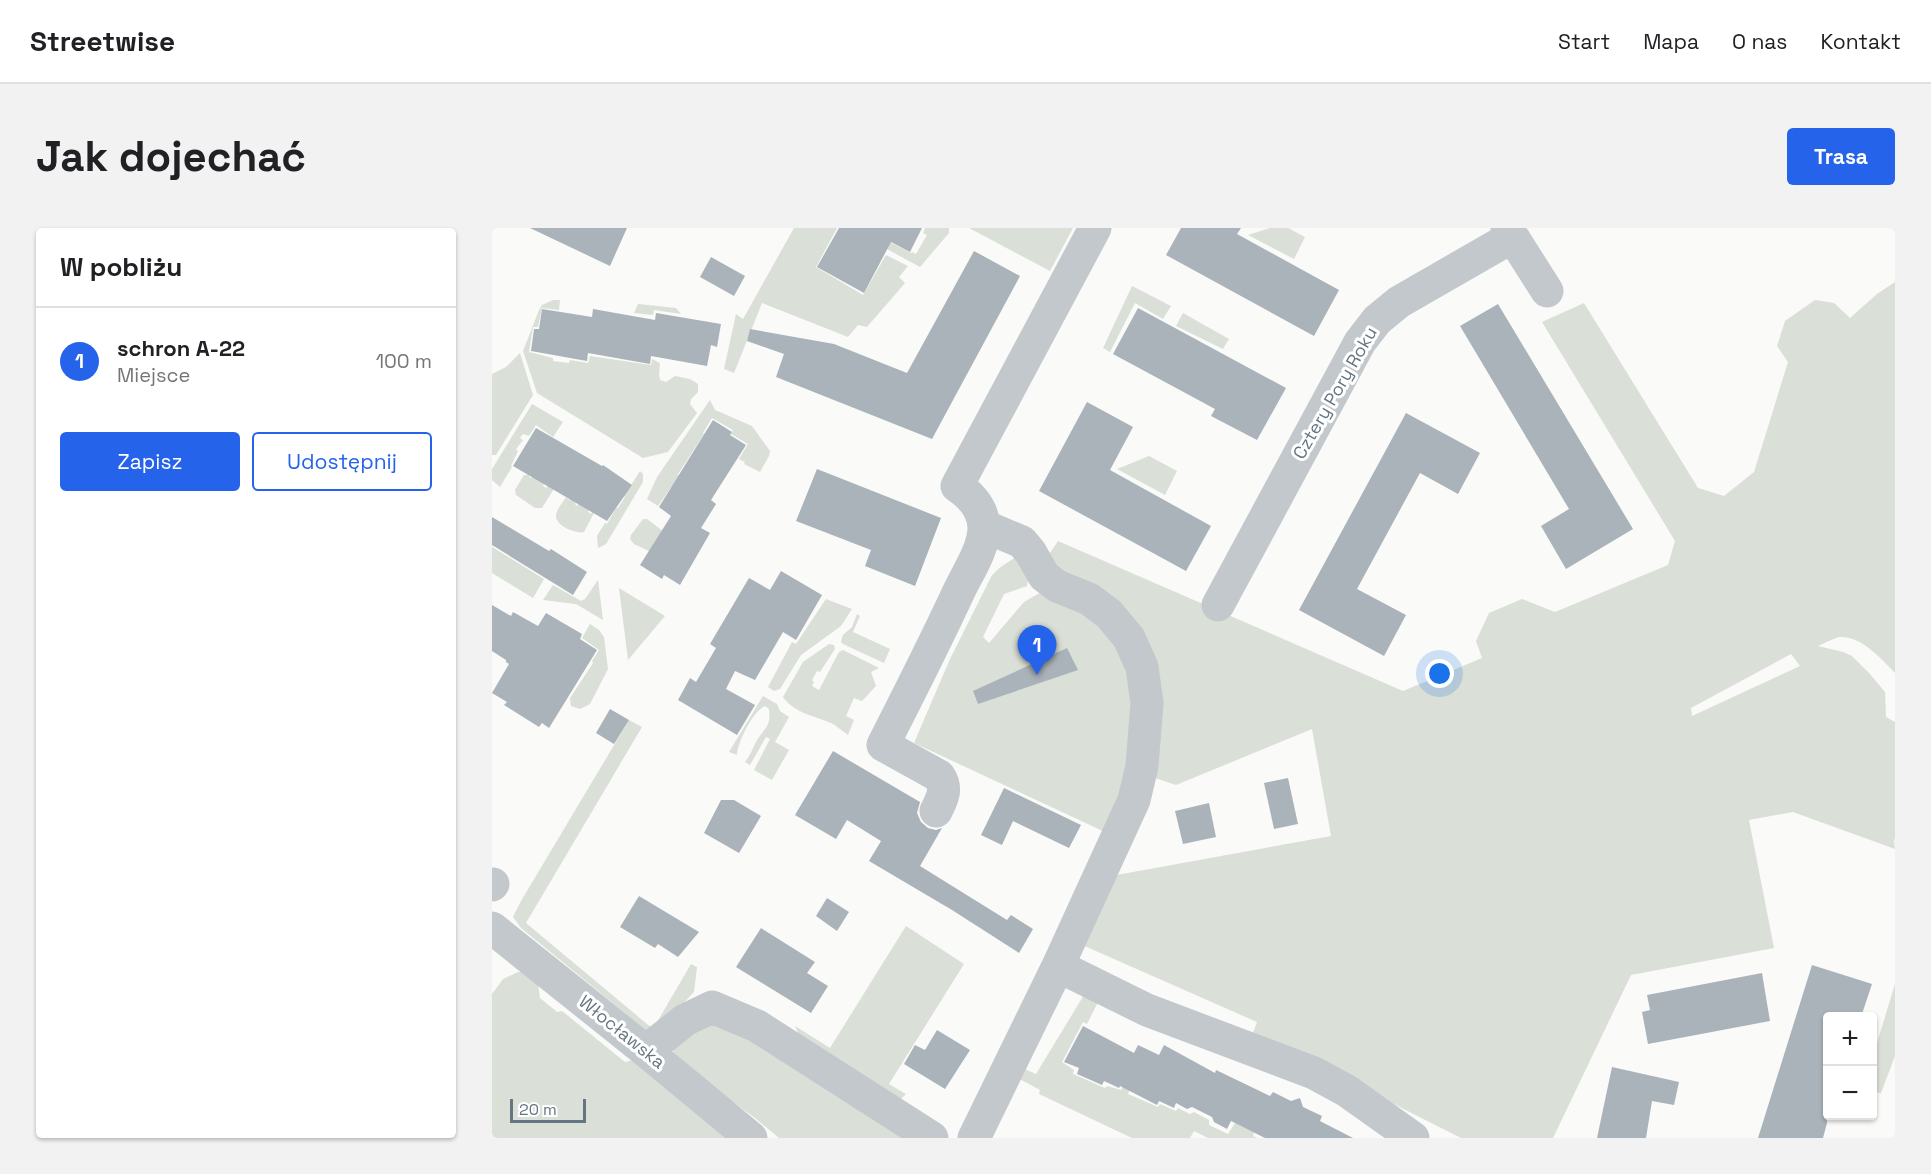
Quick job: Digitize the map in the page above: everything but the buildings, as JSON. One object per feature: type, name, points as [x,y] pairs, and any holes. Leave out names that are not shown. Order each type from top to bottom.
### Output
[{"type":"street","points":[[936,811],[945,792],[939,776],[884,745],[981,546],[984,526],[981,511],[957,486],[1095,228]]},
{"type":"street","name":"Cztery Pory Roku","points":[[1218,606],[1360,342],[1377,320],[1398,302],[1509,233],[1547,291]]},
{"type":"street","points":[[974,1138],[1058,966],[1134,800],[1142,766],[1148,703],[1142,667],[1129,638],[1110,614],[1089,599],[1057,586],[1044,576],[1022,542],[984,526]]},
{"type":"street","name":"Włocławska","points":[[492,928],[751,1138]]},
{"type":"street","points":[[1058,966],[1147,1010],[1314,1073],[1347,1091],[1413,1138]]},
{"type":"street","points":[[646,1051],[685,1020],[712,1007],[757,1026],[932,1138]]},
{"type":"shaded area","points":[[794,228],[837,228],[816,267],[863,295],[886,255],[908,266],[899,277],[905,283],[867,327],[858,325],[848,337],[762,303],[734,373],[724,369],[736,314],[743,319]]},
{"type":"shaded area","points":[[925,228],[949,228],[949,233],[920,267],[885,248],[888,241],[916,254],[927,235],[923,233]]},
{"type":"shaded area","points":[[969,228],[1073,228],[1050,271]]},
{"type":"shaded area","points":[[1270,228],[1288,228],[1305,237],[1294,259],[1248,235]]},
{"type":"shaded area","points":[[1895,282],[1895,673],[1871,649],[1856,640],[1840,637],[1818,646],[1852,656],[1885,692],[1886,717],[1895,722],[1895,849],[1793,812],[1749,820],[1774,948],[1631,975],[1553,1138],[1461,1138],[1253,1033],[1257,1022],[1080,944],[1111,876],[1331,836],[1312,729],[1176,785],[1155,778],[1124,841],[914,743],[950,659],[991,577],[1020,554],[1029,576],[1027,586],[1004,594],[983,637],[989,643],[1024,602],[1045,590],[1050,553],[1058,541],[1403,691],[1482,658],[1476,641],[1489,613],[1522,599],[1555,612],[1668,565],[1675,541],[1542,322],[1584,303],[1698,488],[1724,496],[1754,472],[1788,362],[1777,346],[1785,321],[1815,300],[1834,303],[1850,318],[1877,294]],"holes":[[[1791,654],[1800,666],[1692,716],[1691,708]]]},
{"type":"shaded area","points":[[1132,286],[1171,306],[1163,319],[1135,303],[1110,352],[1103,348]]},
{"type":"shaded area","points":[[553,300],[560,300],[559,310],[542,308],[538,327],[533,327],[529,352],[553,358],[553,361],[569,363],[570,360],[588,363],[590,356],[651,365],[652,359],[660,363],[660,380],[666,382],[675,376],[690,379],[698,384],[698,392],[691,399],[690,404],[697,413],[668,452],[643,458],[537,393],[523,351],[539,310],[542,305]]},
{"type":"shaded area","points":[[638,304],[676,308],[681,314],[654,310],[653,315],[634,313]]},
{"type":"shaded area","points":[[1183,313],[1229,339],[1223,349],[1176,326]]},
{"type":"shaded area","points":[[520,353],[533,395],[496,455],[492,455],[492,374],[506,367]]},
{"type":"shaded area","points":[[710,400],[715,410],[752,426],[770,451],[769,456],[760,472],[744,464],[745,462],[739,459],[748,444],[731,434],[733,430],[712,418],[678,474],[679,476],[658,506],[647,499],[657,477]]},
{"type":"shaded area","points":[[532,404],[563,422],[553,437],[536,425],[529,436],[523,434],[520,438],[523,440],[516,449],[518,451],[512,467],[500,487],[492,480],[492,469]]},
{"type":"shaded area","points":[[1149,456],[1177,471],[1165,495],[1117,469]]},
{"type":"shaded area","points":[[529,471],[531,472],[529,477],[533,476],[544,483],[543,486],[546,488],[549,484],[555,487],[542,508],[535,508],[516,495],[515,490]]},
{"type":"shaded area","points":[[640,471],[643,474],[643,482],[606,544],[598,548],[597,536],[618,508]]},
{"type":"shaded area","points":[[566,497],[569,500],[571,497],[577,500],[575,504],[577,506],[579,503],[590,509],[588,512],[591,514],[593,510],[595,511],[584,532],[576,532],[559,523],[556,515]]},
{"type":"shaded area","points":[[643,519],[647,519],[664,532],[653,553],[634,544],[630,539]]},
{"type":"shaded area","points":[[492,547],[544,579],[533,598],[492,573]]},
{"type":"shaded area","points":[[598,580],[603,620],[576,604],[543,600],[553,585],[581,601],[585,599]]},
{"type":"shaded area","points":[[619,588],[665,616],[628,660]]},
{"type":"shaded area","points":[[826,599],[852,609],[841,626],[801,655],[780,689],[774,691],[768,687],[792,642],[796,644]]},
{"type":"shaded area","points":[[857,614],[860,616],[853,632],[890,649],[884,663],[841,642],[843,635],[852,627]]},
{"type":"shaded area","points":[[590,624],[604,637],[608,669],[590,704],[580,709],[571,706],[570,698],[599,650],[582,638]]},
{"type":"shaded area","points":[[829,644],[834,645],[835,649],[812,680],[814,682],[812,686],[819,690],[839,652],[843,650],[879,668],[871,672],[876,686],[862,701],[854,698],[846,716],[854,720],[848,735],[831,723],[793,707],[783,697],[803,662]]},
{"type":"shaded area","points":[[763,696],[777,704],[780,711],[789,717],[775,742],[789,750],[772,780],[754,770],[770,739],[766,737],[750,765],[745,762],[768,723],[769,709],[765,706],[760,709],[747,727],[737,755],[729,752]]},
{"type":"shaded area","points":[[629,720],[642,727],[526,923],[653,1029],[691,964],[697,967],[694,992],[652,1035],[521,928],[513,917]]},
{"type":"shaded area","points":[[906,926],[964,964],[889,1084],[906,1094],[899,1101],[800,1037],[795,1026],[830,1048]]},
{"type":"shaded area","points":[[518,972],[537,977],[540,998],[557,1012],[562,1011],[625,1062],[636,1059],[732,1138],[492,1138],[492,994],[503,979]]},
{"type":"shaded area","points":[[1895,984],[1895,1056],[1881,1093],[1877,1092],[1877,1043]]},
{"type":"shaded area","points":[[1084,995],[1099,1000],[1087,1024],[1083,1022],[1062,1062],[1074,1070],[1073,1074],[1105,1088],[1107,1086],[1121,1090],[1123,1086],[1130,1089],[1128,1094],[1158,1107],[1160,1104],[1176,1111],[1178,1108],[1190,1114],[1194,1112],[1209,1120],[1209,1125],[1228,1134],[1235,1123],[1254,1132],[1253,1136],[1257,1138],[1208,1138],[1194,1131],[1190,1138],[1132,1138],[1039,1094],[1040,1090],[1016,1077],[1020,1067],[1036,1074]]},
{"type":"shaded area","points":[[715,1024],[734,1026],[908,1138],[779,1138],[714,1088],[669,1048],[689,1029]]},
{"type":"place","name":"schron A-22","points":[[1037,675]]}]
